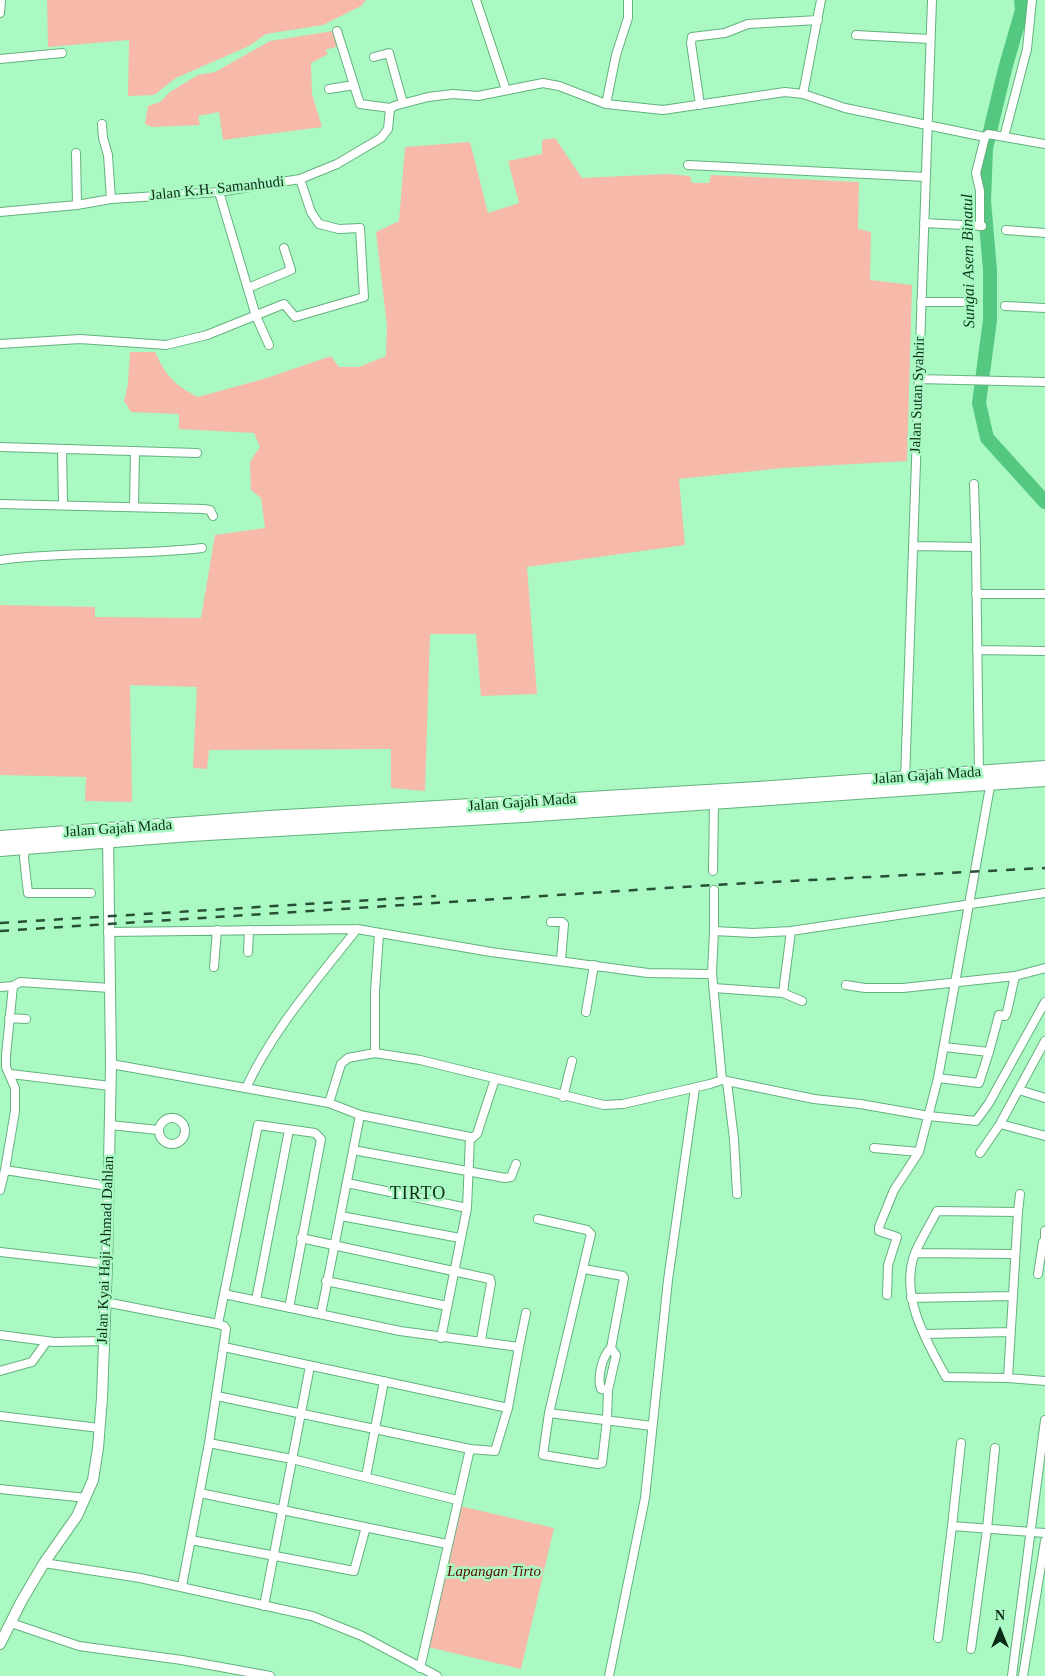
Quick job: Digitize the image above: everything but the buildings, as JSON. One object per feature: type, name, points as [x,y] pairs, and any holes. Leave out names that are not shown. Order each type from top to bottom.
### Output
[{"type":"highway","name":"Jalan Gajah Mada","points":[[190,829],[714,802],[985,778],[1045,768]]},
{"type":"highway","name":"Jalan Gajah Mada","points":[[985,778],[1045,780]]},
{"type":"highway","name":"Jalan Gajah Mada","points":[[0,838],[108,835],[758,789],[905,784]]},
{"type":"highway","name":"Jalan Gajah Mada","points":[[0,849],[108,835]]},
{"type":"street","points":[[0,13],[1,0]]},
{"type":"street","points":[[476,0],[506,90]]},
{"type":"street","points":[[606,104],[616,55],[628,18],[628,0]]},
{"type":"street","points":[[803,94],[821,0]]},
{"type":"street","name":"Jalan Sutan Syahrir","points":[[905,784],[932,0]]},
{"type":"street","points":[[1003,137],[1027,49],[1032,0]]},
{"type":"street","points":[[700,105],[691,43],[692,37],[725,33],[748,24],[818,20]]},
{"type":"street","points":[[338,31],[360,104],[391,108],[428,97],[454,94],[478,96],[535,83],[556,85],[606,104],[663,110],[768,93],[803,94],[845,108],[986,135],[1045,144]]},
{"type":"street","points":[[856,35],[930,39]]},
{"type":"street","points":[[0,59],[62,53]]},
{"type":"street","points":[[374,57],[390,53],[403,103]]},
{"type":"street","points":[[329,89],[354,86]]},
{"type":"street","name":"Jalan K.H. Samanhudi","points":[[0,212],[77,205],[111,199],[219,192],[300,178],[337,164],[381,138],[388,129],[391,108]]},
{"type":"street","points":[[102,124],[103,138],[108,155],[111,199]]},
{"type":"street","points":[[924,222],[982,226],[980,191],[976,173],[986,135]]},
{"type":"street","points":[[76,153],[77,205]]},
{"type":"street","points":[[688,165],[926,177]]},
{"type":"street","points":[[0,344],[80,339],[166,345],[207,335],[284,304],[295,317],[365,295],[360,228],[338,229],[319,224],[311,212],[300,178]]},
{"type":"street","points":[[219,192],[256,316],[269,345]]},
{"type":"street","points":[[1006,230],[1045,233]]},
{"type":"street","points":[[248,288],[291,270],[284,248]]},
{"type":"street","points":[[921,302],[967,302]]},
{"type":"street","points":[[1005,306],[1045,308]]},
{"type":"street","points":[[918,379],[1045,382]]},
{"type":"street","points":[[0,448],[197,453]]},
{"type":"street","points":[[62,450],[62,504]]},
{"type":"street","points":[[134,506],[135,451]]},
{"type":"street","points":[[887,1295],[888,1265],[897,1237],[878,1228],[894,1190],[919,1152],[938,1078],[957,984],[970,903],[985,778],[976,650],[974,484]]},
{"type":"street","points":[[0,504],[208,509],[213,516]]},
{"type":"street","points":[[913,546],[976,547]]},
{"type":"street","points":[[0,560],[34,555],[172,552],[202,548]]},
{"type":"street","points":[[976,594],[1045,594]]},
{"type":"street","points":[[976,650],[1045,651]]},
{"type":"street","points":[[713,871],[714,802]]},
{"type":"street","name":"Jalan Kyai Haji Ahmad Dahlan","points":[[0,1644],[44,1563],[77,1516],[86,1498],[93,1480],[100,1428],[107,1264],[111,1064],[108,835]]},
{"type":"street","points":[[25,847],[24,867],[28,893],[91,893]]},
{"type":"street","points":[[714,890],[712,973],[724,1081],[734,1139],[737,1194]]},
{"type":"street","points":[[714,931],[753,933],[790,931],[1045,892]]},
{"type":"street","points":[[551,922],[562,922],[564,924],[561,960]]},
{"type":"street","points":[[108,932],[357,929],[491,952],[648,973],[712,973]]},
{"type":"street","points":[[246,1088],[259,1060],[276,1035],[357,929]]},
{"type":"street","points":[[214,967],[217,930]]},
{"type":"street","points":[[248,952],[249,930]]},
{"type":"street","points":[[783,993],[787,976],[790,931]]},
{"type":"street","points":[[374,1053],[375,992],[379,934]]},
{"type":"street","points":[[586,1012],[594,965]]},
{"type":"street","points":[[846,984],[890,989],[957,984],[1015,976],[1045,968]]},
{"type":"street","points":[[938,1078],[979,1083],[1000,1015],[1005,1016],[1007,1012],[1015,976]]},
{"type":"street","points":[[0,987],[13,986],[20,982],[110,988]]},
{"type":"street","points":[[0,1190],[5,1170],[3,1154],[15,1111],[15,1088],[11,1074],[6,1067],[13,986]]},
{"type":"street","points":[[714,988],[783,993],[802,1001]]},
{"type":"street","points":[[329,1103],[341,1064],[348,1058],[374,1053],[420,1060],[604,1105],[623,1104],[724,1081],[814,1099],[975,1121],[978,1119],[1045,1002]]},
{"type":"street","points":[[9,1018],[26,1019]]},
{"type":"street","points":[[980,1153],[1000,1124],[1045,1041]]},
{"type":"street","points":[[944,1047],[989,1052]]},
{"type":"street","points":[[563,1096],[572,1061]]},
{"type":"street","points":[[111,1064],[329,1103],[360,1115],[471,1139]]},
{"type":"street","points":[[11,1074],[110,1086]]},
{"type":"street","points":[[441,1338],[467,1208],[467,1171],[471,1139],[477,1134],[495,1079]]},
{"type":"street","points":[[608,1676],[645,1498],[676,1215],[695,1088]]},
{"type":"street","points":[[1019,1090],[1045,1098]]},
{"type":"street","points":[[320,1314],[360,1115]]},
{"type":"street","points":[[1000,1124],[1045,1136]]},
{"type":"street","points":[[110,1125],[158,1130]]},
{"type":"street","points":[[218,1324],[256,1127],[263,1125],[319,1135],[322,1144],[301,1238],[289,1308]]},
{"type":"street","points":[[256,1300],[289,1130]]},
{"type":"street","points":[[874,1148],[919,1152]]},
{"type":"street","points":[[353,1150],[467,1171],[484,1176],[509,1178],[516,1164]]},
{"type":"street","points":[[5,1170],[108,1186]]},
{"type":"street","points":[[347,1183],[467,1208]]},
{"type":"street","points":[[1008,1378],[1014,1254],[1020,1194]]},
{"type":"street","points":[[1018,1212],[938,1211],[915,1253],[909,1286],[911,1298],[925,1334],[947,1378],[1008,1378],[1045,1381]]},
{"type":"street","points":[[341,1216],[460,1238]]},
{"type":"street","points":[[538,1219],[590,1231],[584,1269],[549,1413],[543,1454],[598,1464],[602,1463],[604,1458],[608,1390],[601,1389],[600,1381],[605,1354],[610,1348],[624,1277],[584,1269]]},
{"type":"street","points":[[1038,1274],[1045,1231]]},
{"type":"street","points":[[301,1238],[453,1273],[490,1279],[491,1283],[481,1340]]},
{"type":"street","points":[[0,1252],[107,1264]]},
{"type":"street","points":[[915,1253],[1014,1254]]},
{"type":"street","points":[[326,1281],[447,1306]]},
{"type":"street","points":[[224,1294],[441,1338],[469,1341],[481,1340],[519,1347]]},
{"type":"street","points":[[911,1298],[1012,1296]]},
{"type":"street","points":[[105,1302],[218,1324],[226,1329],[209,1443],[182,1586]]},
{"type":"street","points":[[217,1396],[470,1450],[495,1451],[508,1408],[526,1312]]},
{"type":"street","points":[[925,1334],[1009,1332]]},
{"type":"street","points":[[0,1335],[47,1341],[84,1343],[103,1341]]},
{"type":"street","points":[[0,1371],[32,1362],[47,1341]]},
{"type":"street","points":[[224,1347],[508,1408]]},
{"type":"street","points":[[264,1606],[310,1366]]},
{"type":"street","points":[[366,1477],[384,1381]]},
{"type":"street","points":[[549,1413],[652,1426]]},
{"type":"street","points":[[0,1416],[100,1428]]},
{"type":"street","points":[[1012,1676],[1045,1420]]},
{"type":"street","points":[[209,1443],[292,1459],[457,1500]]},
{"type":"street","points":[[938,1638],[961,1443]]},
{"type":"street","points":[[971,1649],[987,1529],[995,1448]]},
{"type":"street","points":[[420,1668],[470,1450]]},
{"type":"street","points":[[0,1489],[86,1498]]},
{"type":"street","points":[[200,1493],[447,1544]]},
{"type":"street","points":[[952,1526],[1045,1533]]},
{"type":"street","points":[[191,1540],[354,1571],[366,1527]]},
{"type":"street","points":[[1023,1676],[1045,1541]]},
{"type":"street","points":[[44,1563],[182,1586],[312,1616],[336,1625],[437,1676]]},
{"type":"street","points":[[11,1623],[79,1646],[209,1664],[270,1676]]},
{"type":"green space","points":[[47,0],[366,0],[361,6],[323,25],[266,34],[249,46],[176,78],[154,95],[128,96],[129,40],[48,47]]},
{"type":"green space","points":[[333,31],[339,46],[325,50],[328,54],[311,63],[312,94],[322,127],[223,140],[219,112],[198,116],[200,125],[152,127],[145,124],[148,106],[160,102],[170,92],[198,75],[215,72],[270,41]]},
{"type":"green space","points":[[555,138],[582,178],[667,174],[690,176],[692,183],[709,183],[711,175],[859,182],[858,229],[871,232],[870,280],[912,285],[907,461],[783,468],[679,479],[685,545],[527,567],[537,694],[481,696],[476,634],[430,634],[425,791],[391,788],[391,749],[209,750],[207,769],[193,768],[197,687],[130,685],[132,802],[85,801],[86,777],[0,775],[0,605],[95,607],[95,617],[201,618],[215,535],[265,528],[261,498],[251,490],[250,462],[260,447],[254,433],[179,429],[179,414],[131,412],[124,401],[128,384],[130,352],[155,352],[167,374],[177,384],[198,397],[267,378],[331,356],[339,367],[359,367],[386,356],[387,326],[376,232],[399,221],[405,147],[470,142],[488,213],[519,203],[508,161],[542,154],[542,140]]},
{"type":"green space","name":"Lapangan Tirto","points":[[460,1506],[554,1528],[521,1669],[428,1647]]},
{"type":"waterway","name":"Sungai Asem Binatul","points":[[1021,0],[1022,10],[1005,69],[986,148],[984,201],[990,270],[990,320],[979,403],[987,438],[1045,502]]},
{"type":"railway","points":[[0,931],[713,885],[1045,868]]},
{"type":"railway","points":[[0,923],[436,896]]},
{"type":"district","name":"TIRTO","points":[[418,1194]]}]
